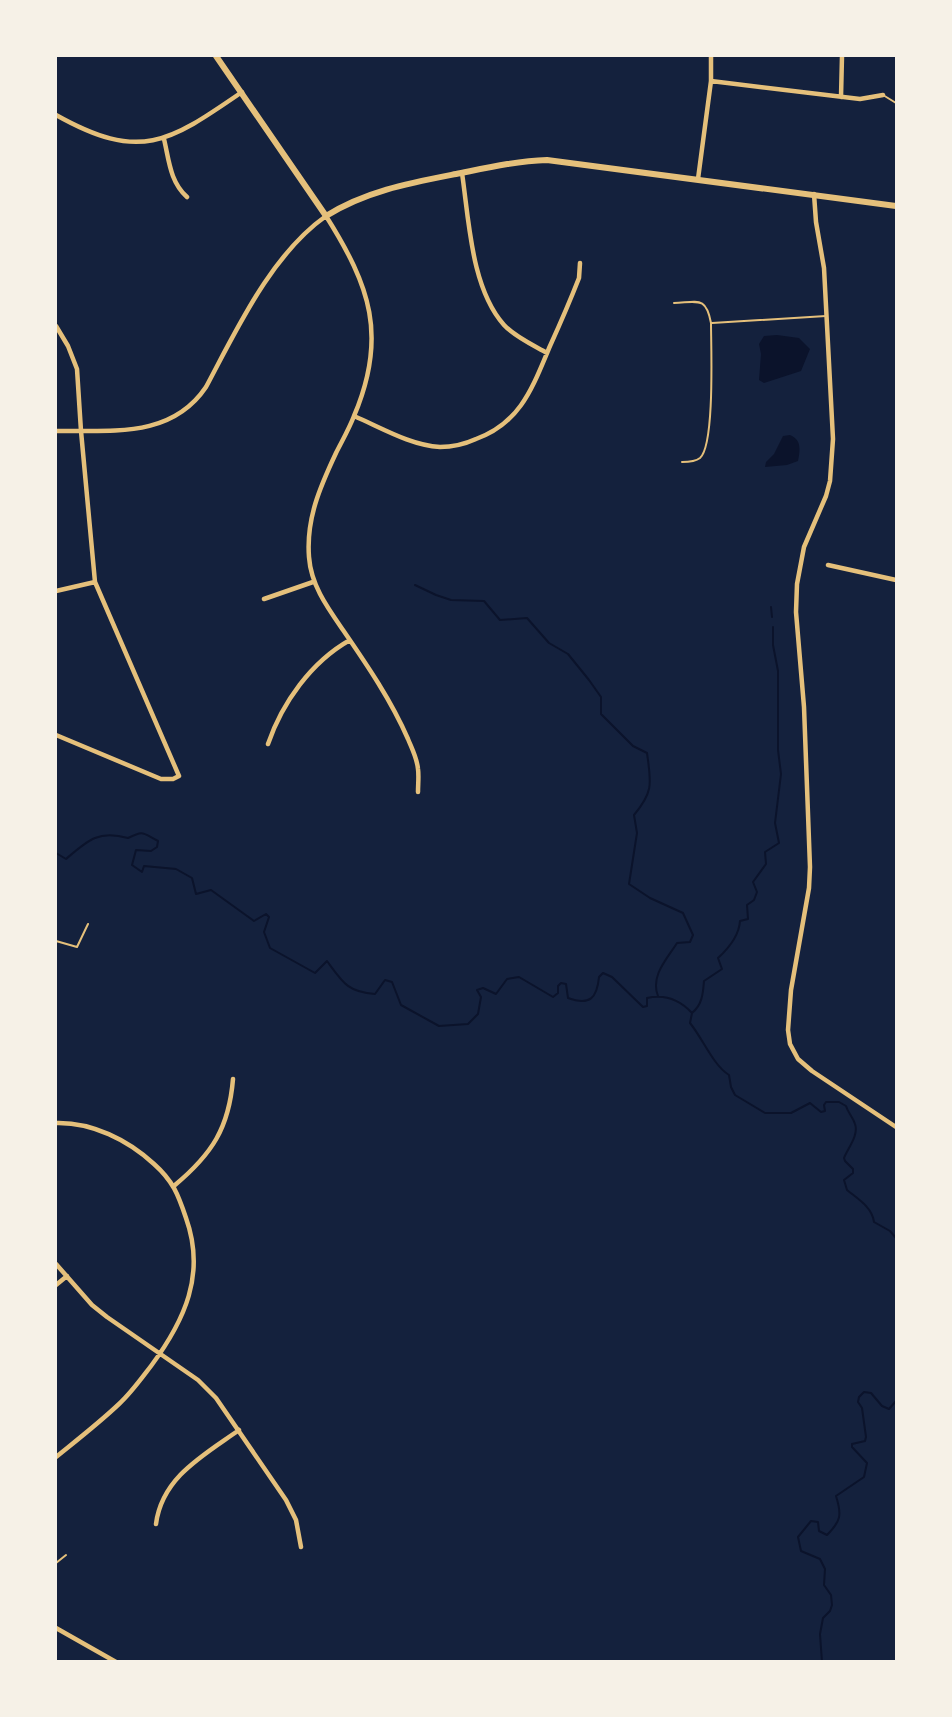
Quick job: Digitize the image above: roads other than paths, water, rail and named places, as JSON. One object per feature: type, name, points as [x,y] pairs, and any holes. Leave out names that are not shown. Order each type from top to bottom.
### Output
[{"type":"street","points":[[216,56],[326,216],[356,266],[367,295],[373,344],[366,381],[354,416],[317,495],[309,528],[309,559],[313,582],[374,675],[400,722],[415,756],[418,770],[418,792]]},
{"type":"street","points":[[698,179],[711,81],[711,56]]},
{"type":"street","points":[[841,97],[842,56]]},
{"type":"street","points":[[711,81],[860,99],[883,95]]},
{"type":"street","points":[[56,115],[96,136],[145,142],[164,139],[201,121],[242,92]]},
{"type":"street","points":[[164,139],[173,180],[178,190],[187,197]]},
{"type":"street","points":[[56,431],[153,426],[172,420],[184,412],[199,398],[248,312],[291,248],[312,226],[326,216],[351,201],[382,190],[512,163],[547,160],[897,206]]},
{"type":"street","points":[[462,173],[474,253],[487,296],[495,313],[505,326],[547,353]]},
{"type":"street","points":[[814,194],[824,268],[833,439],[830,481],[804,547],[797,584],[796,612],[804,706],[810,867],[809,888],[791,990],[788,1030],[790,1044],[798,1059],[812,1071],[897,1127]]},
{"type":"street","points":[[354,416],[418,442],[438,447],[465,444],[499,429],[529,395],[579,278],[580,263]]},
{"type":"street","points":[[56,326],[68,346],[77,369],[95,582],[179,776],[173,779],[161,779],[56,735]]},
{"type":"street","points":[[828,565],[897,580]]},
{"type":"street","points":[[56,591],[95,582]]},
{"type":"street","points":[[264,599],[313,582]]},
{"type":"street","points":[[268,744],[274,725],[301,683],[339,646],[350,640]]},
{"type":"street","points":[[175,1185],[206,1157],[214,1143],[229,1110],[233,1079]]},
{"type":"street","points":[[56,1123],[90,1127],[141,1151],[175,1185],[192,1236],[195,1254],[194,1275],[185,1310],[161,1353],[120,1403],[56,1457]]},
{"type":"street","points":[[56,1264],[92,1305],[198,1380],[216,1398],[285,1500],[296,1520],[301,1547]]},
{"type":"street","points":[[56,1285],[67,1276]]},
{"type":"street","points":[[156,1524],[158,1510],[169,1486],[193,1463],[239,1430]]},
{"type":"street","points":[[56,1628],[116,1662]]},
{"type":"lane","points":[[883,95],[897,103]]},
{"type":"lane","points":[[675,303],[705,304],[711,323],[709,435],[702,456],[698,460],[682,462]]},
{"type":"lane","points":[[711,323],[826,316]]},
{"type":"lane","points":[[56,941],[77,947],[88,924]]},
{"type":"lane","points":[[56,1563],[66,1555]]},
{"type":"water","points":[[764,336],[799,338],[810,349],[801,371],[764,383],[759,380],[761,354],[759,344]]},
{"type":"water","points":[[790,435],[797,440],[800,449],[798,461],[787,465],[765,467],[783,436]]},
{"type":"waterway","points":[[415,585],[451,600],[484,601],[500,620],[527,618],[549,643],[568,654],[589,680],[601,697],[601,714],[633,746],[647,753],[649,786],[645,799],[634,815],[637,833],[629,884],[650,898],[683,913],[693,935],[690,942],[677,943],[661,968],[656,982],[658,996]]},
{"type":"waterway","points":[[771,607],[772,617]]},
{"type":"waterway","points":[[692,1013],[700,1003],[704,981],[722,969],[718,958],[733,941],[740,921],[748,919],[747,905],[754,900],[757,892],[753,882],[766,864],[765,852],[779,843],[775,823],[781,774],[778,750],[778,671],[773,645],[773,627]]},
{"type":"waterway","points":[[56,853],[66,859],[94,838],[109,835],[128,838],[141,833],[146,834],[158,841],[157,847],[151,851],[136,850],[132,865],[142,872],[144,866],[176,869],[192,878],[196,894],[211,890],[254,921],[266,914],[269,917],[264,932],[270,948],[315,973],[327,961],[342,981],[358,991],[375,994],[385,980],[392,982],[401,1005],[439,1026],[468,1024],[478,1014],[481,997],[477,990],[483,988],[496,994],[507,979],[519,977],[553,997],[558,993],[558,986],[561,983],[566,984],[568,998],[582,1001],[594,995],[599,977],[603,973],[612,977],[643,1007],[647,1006],[647,998],[660,997],[677,1001],[692,1013],[690,1023],[713,1058],[729,1075],[735,1095],[765,1113],[791,1113],[810,1103],[821,1112],[825,1111],[826,1102],[839,1102],[846,1106],[856,1128],[844,1158],[853,1169],[853,1173],[844,1180],[847,1190],[867,1208],[874,1222],[890,1231],[896,1238]]},
{"type":"waterway","points":[[822,1662],[820,1634],[823,1618],[832,1605],[831,1595],[824,1585],[825,1569],[820,1559],[801,1551],[798,1537],[811,1521],[818,1522],[819,1531],[827,1535],[838,1522],[839,1508],[836,1496],[864,1477],[867,1463],[852,1447],[852,1444],[865,1441],[866,1437],[862,1408],[858,1402],[859,1397],[864,1392],[871,1393],[882,1406],[889,1409],[896,1401]]}]
